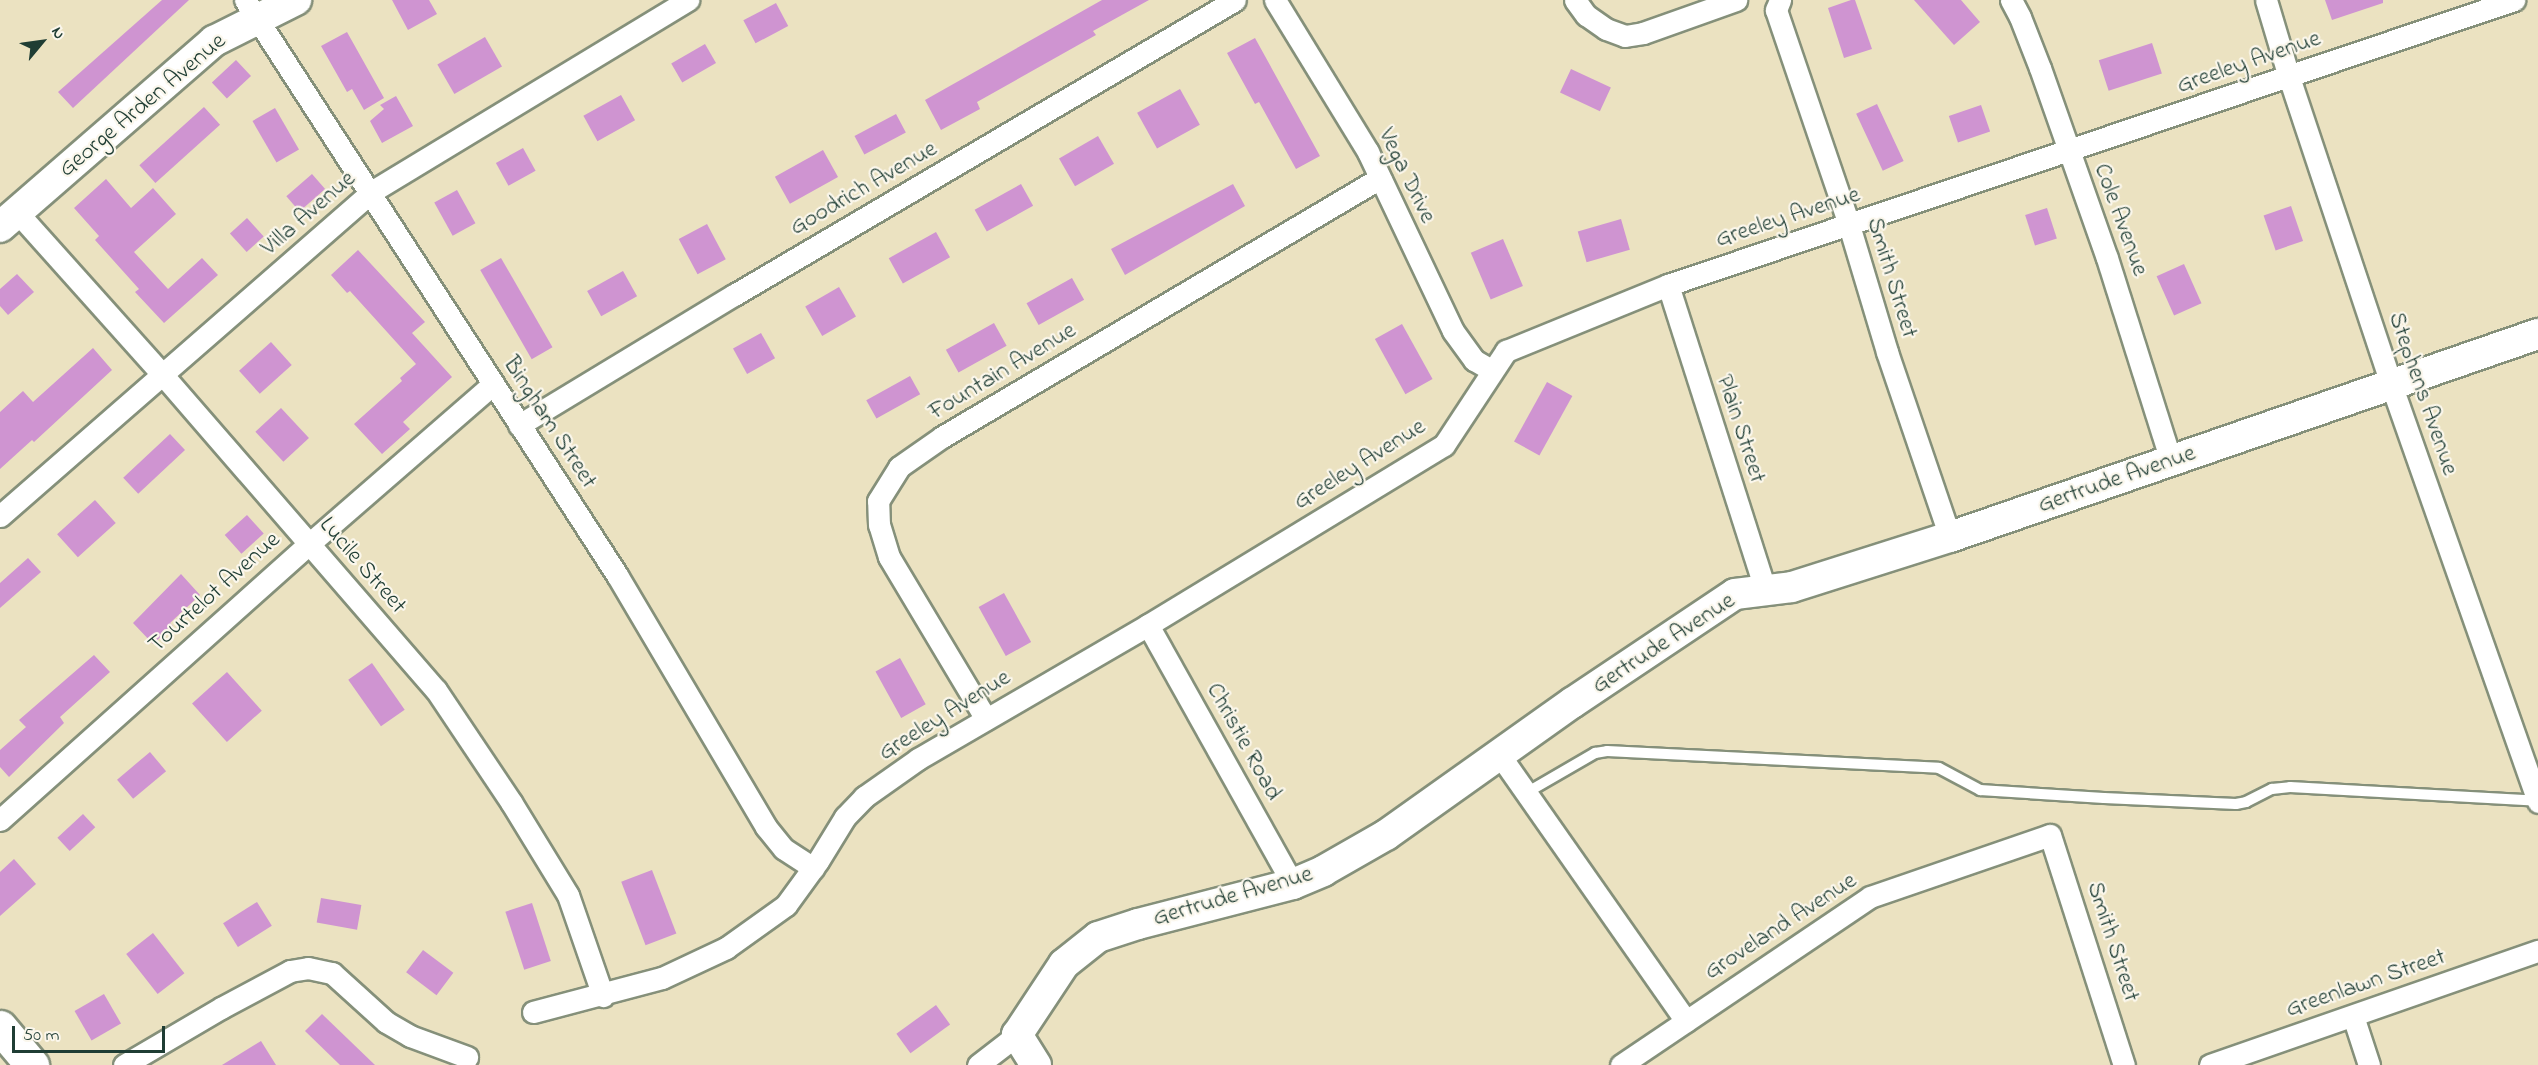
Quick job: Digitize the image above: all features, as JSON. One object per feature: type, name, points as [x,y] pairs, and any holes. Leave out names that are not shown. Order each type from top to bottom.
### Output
[{"type":"main road","points":[[0,1027],[32,1065]]},
{"type":"street","name":"George Arden Avenue","points":[[8,220],[251,10],[296,0]]},
{"type":"street","name":"Villa Avenue","points":[[0,516],[370,192],[688,0]]},
{"type":"street","name":"Goodrich Avenue","points":[[519,425],[734,295],[1235,0]]},
{"type":"street","name":"Vega Drive","points":[[1275,0],[1368,152],[1453,331],[1474,360],[1491,370]]},
{"type":"street","points":[[1575,0],[1586,15],[1606,29],[1625,36],[1643,33],[1736,0]]},
{"type":"street","name":"Smith Street","points":[[1780,0],[1776,10],[1849,225],[1887,352],[1950,537]]},
{"type":"street","name":"Cole Avenue","points":[[2011,0],[2020,16],[2107,258],[2171,461]]},
{"type":"street","name":"Stephens Avenue","points":[[2266,0],[2391,384],[2538,801]]},
{"type":"street","name":"Greeley Avenue","points":[[532,1012],[603,996],[662,978],[726,948],[786,905],[813,868],[845,817],[864,797],[918,759],[1148,625],[1444,445],[1491,370],[1506,351],[1668,285],[2514,0]]},
{"type":"street","name":"Bingham Street","points":[[251,10],[617,575],[766,827],[784,849],[813,868]]},
{"type":"street","name":"Fountain Avenue","points":[[986,719],[889,557],[879,525],[878,501],[899,467],[942,437],[1380,178]]},
{"type":"street","name":"Lucile Street","points":[[8,220],[162,374],[436,690],[512,802],[568,895],[603,996]]},
{"type":"street","name":"Plain Street","points":[[1668,285],[1766,589]]},
{"type":"street","name":"Gertrude Avenue","points":[[978,1065],[1017,1035],[1064,964],[1098,937],[1138,924],[1293,884],[1323,872],[1358,852],[1735,594],[1792,587],[1950,537],[2538,334]]},
{"type":"street","name":"Tourtelot Avenue","points":[[0,820],[309,544],[493,384]]},
{"type":"street","name":"Christie Road","points":[[1148,625],[1293,884]]},
{"type":"street","points":[[1499,754],[1686,1021]]},
{"type":"street","name":"Smith Street","points":[[2050,835],[2124,1065]]},
{"type":"street","name":"Groveland Avenue","points":[[1621,1065],[1870,897],[2050,835]]},
{"type":"street","name":"Greenlawn Street","points":[[2210,1065],[2538,951]]},
{"type":"street","points":[[124,1065],[231,1002],[290,971],[308,968],[332,973],[386,1023],[410,1036],[467,1057]]},
{"type":"street","points":[[2353,1016],[2369,1065]]},
{"type":"street","points":[[1017,1035],[1036,1065]]},
{"type":"lane","points":[[1526,793],[1595,753],[1607,751],[1939,768],[1980,790],[2104,798],[2236,804],[2246,802],[2272,789],[2290,787],[2538,801]]},
{"type":"building","points":[[162,0],[189,0],[73,108],[58,92]]},
{"type":"building","points":[[392,0],[429,0],[437,14],[408,30]]},
{"type":"building","points":[[1102,0],[1149,0],[1093,31],[1096,35],[977,102],[980,109],[941,130],[925,100]]},
{"type":"building","points":[[1855,0],[1872,49],[1844,58],[1828,8]]},
{"type":"building","points":[[1914,0],[1961,0],[1980,22],[1954,45]]},
{"type":"building","points":[[2325,0],[2383,0],[2383,3],[2332,20]]},
{"type":"building","points":[[776,3],[788,26],[756,43],[743,20]]},
{"type":"building","points":[[347,32],[384,98],[364,110],[352,89],[347,92],[321,46]]},
{"type":"building","points":[[485,37],[502,66],[454,94],[437,64]]},
{"type":"building","points":[[1255,38],[1320,156],[1296,169],[1259,102],[1255,104],[1227,53]]},
{"type":"building","points":[[2152,43],[2162,73],[2109,91],[2099,60]]},
{"type":"building","points":[[705,44],[716,63],[682,83],[671,64]]},
{"type":"building","points":[[236,60],[251,76],[227,99],[212,83]]},
{"type":"building","points":[[1571,69],[1611,88],[1600,111],[1560,93]]},
{"type":"building","points":[[1180,89],[1200,125],[1157,149],[1137,113]]},
{"type":"building","points":[[621,95],[635,120],[597,141],[583,116]]},
{"type":"building","points":[[396,96],[413,126],[382,143],[370,121],[384,109],[380,105]]},
{"type":"building","points":[[1877,104],[1904,161],[1883,171],[1856,114]]},
{"type":"building","points":[[1981,105],[1990,131],[1958,143],[1949,116]]},
{"type":"building","points":[[204,107],[220,125],[155,183],[139,165]]},
{"type":"building","points":[[275,108],[299,150],[276,163],[252,121]]},
{"type":"building","points":[[896,114],[906,133],[864,155],[855,136]]},
{"type":"building","points":[[1098,136],[1114,164],[1075,186],[1059,158]]},
{"type":"building","points":[[523,148],[536,171],[508,186],[496,163]]},
{"type":"building","points":[[823,150],[838,177],[790,204],[775,177]]},
{"type":"building","points":[[312,174],[325,189],[299,211],[286,196]]},
{"type":"building","points":[[106,179],[131,208],[153,188],[176,214],[134,252],[168,289],[202,258],[218,275],[164,323],[135,292],[139,289],[95,240],[99,236],[74,208]]},
{"type":"building","points":[[1021,184],[1033,206],[987,232],[975,210]]},
{"type":"building","points":[[1233,184],[1245,206],[1125,275],[1111,249]]},
{"type":"building","points":[[457,190],[475,223],[453,236],[434,203]]},
{"type":"building","points":[[2291,206],[2303,241],[2276,250],[2264,215]]},
{"type":"building","points":[[2047,208],[2057,238],[2035,246],[2025,215]]},
{"type":"building","points":[[247,218],[264,237],[247,252],[230,233]]},
{"type":"building","points":[[1621,219],[1630,250],[1587,262],[1578,231]]},
{"type":"building","points":[[707,224],[726,259],[698,274],[679,239]]},
{"type":"building","points":[[936,232],[950,257],[903,284],[889,258]]},
{"type":"building","points":[[1503,239],[1523,286],[1491,300],[1471,253]]},
{"type":"building","points":[[358,250],[425,322],[412,333],[452,377],[403,422],[410,429],[382,454],[354,424],[402,381],[400,378],[416,364],[350,291],[347,293],[331,275]]},
{"type":"building","points":[[501,258],[552,347],[532,359],[480,270]]},
{"type":"building","points":[[2184,264],[2201,303],[2174,315],[2157,276]]},
{"type":"building","points":[[623,271],[637,296],[601,316],[587,291]]},
{"type":"building","points":[[17,274],[34,292],[8,315],[0,306],[0,289]]},
{"type":"building","points":[[1072,278],[1084,300],[1039,325],[1027,303]]},
{"type":"building","points":[[839,287],[856,316],[822,336],[805,306]]},
{"type":"building","points":[[994,323],[1007,346],[959,372],[946,350]]},
{"type":"building","points":[[1402,324],[1433,379],[1405,394],[1375,339]]},
{"type":"building","points":[[761,333],[775,358],[747,374],[733,349]]},
{"type":"building","points":[[271,342],[292,365],[260,394],[239,371]]},
{"type":"building","points":[[93,348],[112,370],[34,442],[32,440],[0,469],[0,412],[23,391],[33,402]]},
{"type":"building","points":[[910,376],[920,394],[876,419],[866,400]]},
{"type":"building","points":[[1547,382],[1572,396],[1539,456],[1514,441]]},
{"type":"building","points":[[281,408],[309,438],[283,462],[255,432]]},
{"type":"building","points":[[170,434],[185,450],[138,494],[123,478]]},
{"type":"building","points":[[95,500],[116,523],[78,557],[57,534]]},
{"type":"building","points":[[247,515],[264,534],[241,554],[225,535]]},
{"type":"building","points":[[28,558],[41,572],[0,608],[0,583]]},
{"type":"building","points":[[181,574],[200,595],[170,623],[173,626],[153,644],[133,623]]},
{"type":"building","points":[[1004,593],[1031,642],[1006,656],[979,607]]},
{"type":"building","points":[[94,655],[110,672],[60,717],[64,723],[9,777],[0,767],[0,750],[26,727],[19,720]]},
{"type":"building","points":[[900,658],[926,704],[901,718],[876,672]]},
{"type":"building","points":[[372,663],[405,710],[381,726],[348,680]]},
{"type":"building","points":[[227,672],[262,711],[227,742],[192,703]]},
{"type":"building","points":[[150,752],[166,771],[133,799],[117,780]]},
{"type":"building","points":[[83,814],[95,827],[70,851],[57,838]]},
{"type":"building","points":[[14,859],[36,884],[0,916],[0,872]]},
{"type":"building","points":[[652,870],[676,933],[646,945],[621,882]]},
{"type":"building","points":[[321,898],[361,905],[357,930],[317,923]]},
{"type":"building","points":[[257,902],[272,926],[238,947],[223,923]]},
{"type":"building","points":[[532,903],[551,961],[524,970],[505,912]]},
{"type":"building","points":[[153,933],[184,973],[158,994],[126,954]]},
{"type":"building","points":[[423,950],[453,973],[436,995],[406,972]]},
{"type":"building","points":[[104,994],[121,1023],[92,1040],[75,1011]]},
{"type":"building","points":[[936,1005],[950,1024],[910,1053],[896,1034]]},
{"type":"building","points":[[322,1014],[375,1065],[340,1065],[305,1031]]},
{"type":"building","points":[[261,1041],[276,1065],[222,1065]]}]
